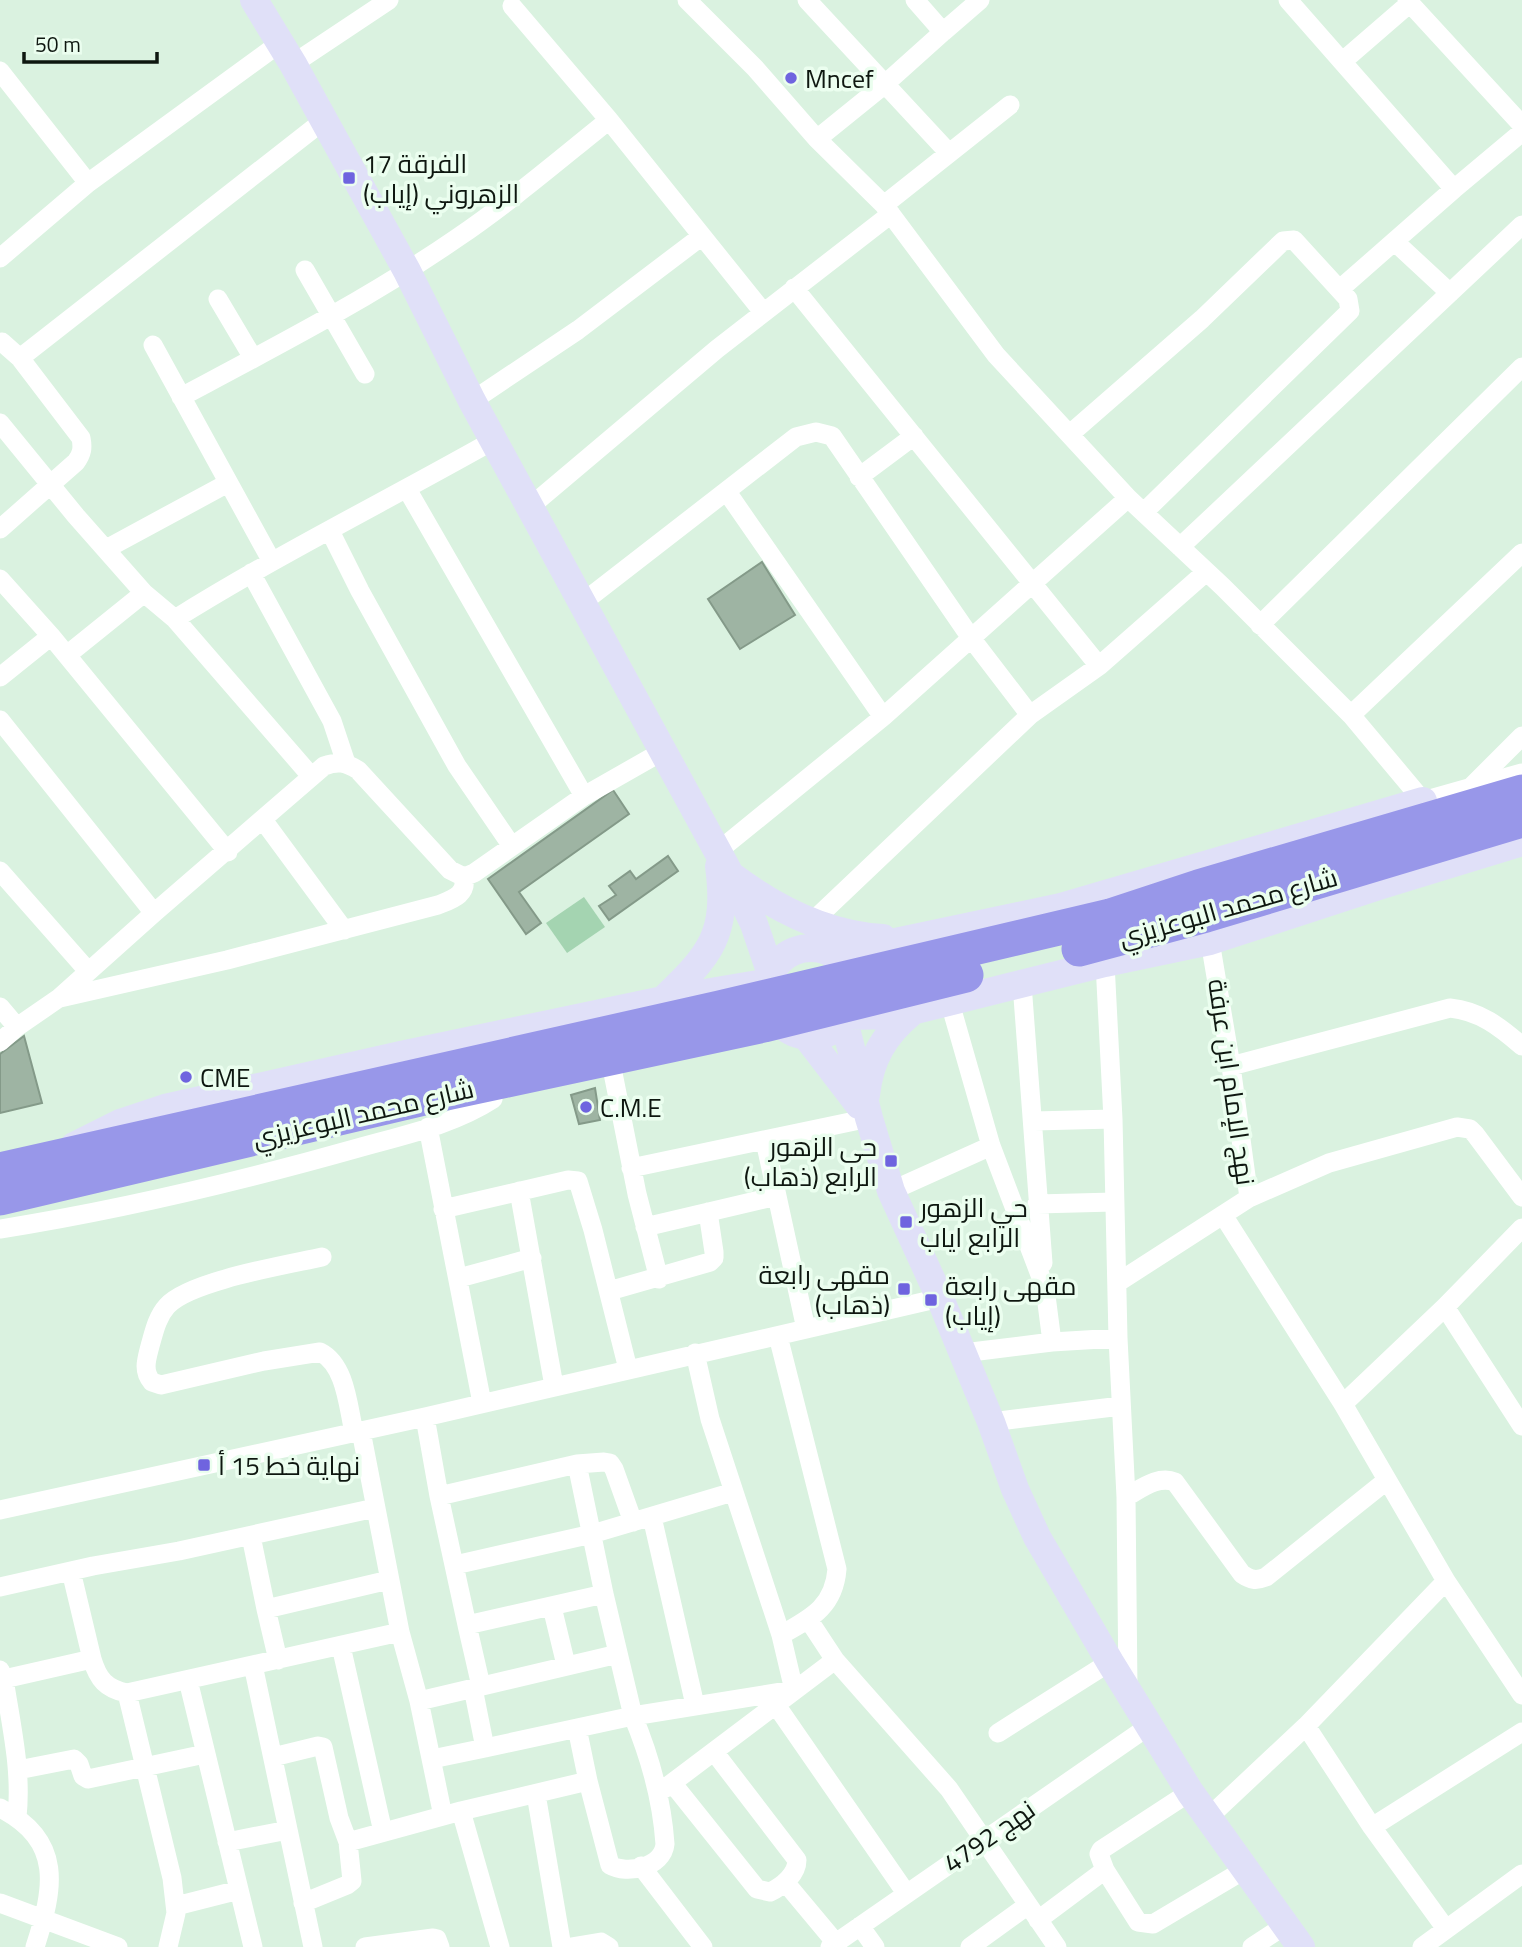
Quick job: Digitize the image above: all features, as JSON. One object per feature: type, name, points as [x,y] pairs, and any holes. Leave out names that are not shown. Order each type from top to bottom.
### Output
[{"type":"highway","name":"شارع محمد البوعزيزي","points":[[933,988],[1110,916],[1212,883],[1522,792]]},
{"type":"highway","name":"شارع محمد البوعزيزي","points":[[933,988],[1206,915],[1520,839]]},
{"type":"highway","points":[[723,1020],[933,988]]},
{"type":"highway","name":"شارع محمد البوعزيزي","points":[[0,1170],[657,1011],[723,1020]]},
{"type":"highway","name":"شارع محمد البوعزيزي","points":[[0,1198],[437,1095],[723,1020]]},
{"type":"main road","points":[[254,0],[287,53],[407,271],[472,401],[729,873],[757,933],[770,979]]},
{"type":"main road","points":[[869,1118],[835,1070],[800,1034],[785,1028],[772,1012],[767,993],[770,979],[777,964],[796,951],[827,952],[910,939],[1061,907],[1423,801]]},
{"type":"main road","points":[[846,1019],[880,1017],[933,988],[1022,984],[1210,941],[1520,839]]},
{"type":"main road","points":[[729,873],[756,894],[811,922],[844,932],[910,939]]},
{"type":"main road","points":[[90,1177],[129,1176],[168,1170],[800,1034],[827,1034],[846,1019],[853,1007],[855,987],[848,968],[827,952],[785,928],[729,873]]},
{"type":"main road","points":[[657,1011],[697,966],[717,933],[729,873]]},
{"type":"main road","points":[[657,1011],[770,979]]},
{"type":"main road","points":[[869,1118],[866,1098],[873,1059],[883,1040],[933,988]]},
{"type":"main road","points":[[846,1019],[869,1118],[891,1191],[940,1298],[991,1422],[1015,1489],[1037,1537],[1110,1662],[1191,1792],[1292,1937]]},
{"type":"street","points":[[3,250],[88,183],[287,53],[389,0]]},
{"type":"street","points":[[687,0],[755,68],[817,139],[888,210],[996,355],[1128,498],[1351,715],[1423,801],[1522,773]]},
{"type":"street","points":[[807,0],[950,153]]},
{"type":"street","points":[[915,0],[943,32]]},
{"type":"street","points":[[817,139],[885,84],[980,0]]},
{"type":"street","points":[[1288,0],[1454,188]]},
{"type":"street","points":[[1342,61],[1409,2],[1522,125]]},
{"type":"street","points":[[512,6],[609,120],[763,312]]},
{"type":"street","points":[[0,71],[88,183]]},
{"type":"street","points":[[531,506],[888,210],[950,153],[1010,105]]},
{"type":"street","points":[[181,397],[331,316],[407,271],[502,205],[609,120]]},
{"type":"street","points":[[20,358],[323,121]]},
{"type":"street","points":[[1340,289],[1522,132]]},
{"type":"street","points":[[1180,547],[1522,225]]},
{"type":"street","points":[[472,401],[578,330],[702,236]]},
{"type":"street","points":[[1070,435],[1202,319],[1283,241],[1294,240],[1348,299],[1350,311],[1144,513]]},
{"type":"street","points":[[1395,242],[1450,293]]},
{"type":"street","points":[[305,270],[365,374]]},
{"type":"street","points":[[794,288],[1099,666]]},
{"type":"street","points":[[218,299],[253,358]]},
{"type":"street","points":[[0,529],[76,462],[83,445],[20,358],[2,342]]},
{"type":"street","points":[[153,345],[271,560]]},
{"type":"street","points":[[1260,625],[1522,367]]},
{"type":"street","points":[[0,423],[144,593],[175,619],[311,776]]},
{"type":"street","points":[[582,603],[796,437],[816,432],[832,436],[971,638],[1030,715]]},
{"type":"street","points":[[859,477],[914,436]]},
{"type":"street","points":[[175,619],[271,560],[330,531],[494,440]]},
{"type":"street","points":[[106,549],[228,483]]},
{"type":"street","points":[[407,489],[584,796]]},
{"type":"street","points":[[727,492],[883,717]]},
{"type":"street","points":[[729,873],[883,717],[1128,498]]},
{"type":"street","points":[[330,531],[360,591],[457,766],[511,845]]},
{"type":"street","points":[[1351,715],[1522,553]]},
{"type":"street","points":[[811,922],[1030,715],[1099,666],[1206,572]]},
{"type":"street","points":[[251,573],[332,721],[346,762]]},
{"type":"street","points":[[0,579],[67,655],[228,852]]},
{"type":"street","points":[[67,655],[144,593]]},
{"type":"street","points":[[0,677],[51,636]]},
{"type":"street","points":[[0,720],[154,913]]},
{"type":"street","points":[[1469,789],[1522,736]]},
{"type":"street","points":[[0,1042],[59,998],[154,913],[228,852],[311,776],[334,762],[346,762],[358,770],[450,870],[464,877],[474,873],[584,796],[663,751]]},
{"type":"street","points":[[263,820],[344,930]]},
{"type":"street","points":[[0,870],[88,971]]},
{"type":"street","points":[[59,998],[168,974],[448,901],[463,891],[464,877]]},
{"type":"street","name":"نهج الإمام ابن عرفة","points":[[1210,941],[1249,1198],[1329,1163],[1457,1127],[1471,1129],[1522,1197]]},
{"type":"street","points":[[1105,963],[1126,1497],[1128,1690]]},
{"type":"street","points":[[1022,984],[1034,1121],[1037,1204],[1052,1342]]},
{"type":"street","points":[[933,988],[1045,1288]]},
{"type":"street","points":[[0,1007],[17,1027]]},
{"type":"street","points":[[1231,1066],[1450,1008],[1479,1015],[1498,1026],[1522,1046]]},
{"type":"street","points":[[612,1073],[631,1168],[659,1279]]},
{"type":"street","points":[[0,1229],[184,1192],[315,1159],[428,1128],[470,1113],[493,1100]]},
{"type":"street","points":[[631,1168],[869,1118]]},
{"type":"street","points":[[1034,1121],[1113,1119]]},
{"type":"street","points":[[428,1128],[482,1403]]},
{"type":"street","points":[[765,1141],[806,1329]]},
{"type":"street","points":[[891,1191],[991,1146]]},
{"type":"street","points":[[443,1209],[568,1180],[578,1181],[628,1369]]},
{"type":"street","points":[[519,1191],[554,1386]]},
{"type":"street","points":[[645,1227],[778,1195]]},
{"type":"street","points":[[1117,1283],[1249,1198]]},
{"type":"street","points":[[1037,1204],[1114,1202]]},
{"type":"street","points":[[609,1291],[704,1265],[714,1258],[708,1212]]},
{"type":"street","points":[[1223,1215],[1343,1404],[1447,1581],[1522,1695]]},
{"type":"street","points":[[1343,1404],[1445,1307],[1522,1227]]},
{"type":"street","points":[[321,1257],[212,1283],[178,1297],[167,1306],[159,1318],[146,1369],[152,1382],[161,1385],[264,1361],[320,1352],[332,1361],[341,1378],[358,1432],[400,1632],[432,1759],[500,1947]]},
{"type":"street","points":[[459,1278],[532,1258]]},
{"type":"street","points":[[0,1510],[425,1417],[940,1298]]},
{"type":"street","points":[[1445,1307],[1515,1401],[1522,1426]]},
{"type":"street","points":[[778,1336],[837,1569],[836,1582],[829,1601],[808,1619],[781,1635]]},
{"type":"street","points":[[963,1353],[1052,1342],[1118,1338]]},
{"type":"street","points":[[695,1353],[709,1419],[781,1635],[794,1690]]},
{"type":"street","points":[[991,1422],[1121,1406]]},
{"type":"street","points":[[425,1417],[467,1625],[485,1748]]},
{"type":"street","points":[[439,1496],[577,1464],[598,1461],[610,1463],[643,1520],[695,1706]]},
{"type":"street","points":[[577,1464],[633,1716],[650,1761],[665,1789],[757,1889],[770,1892],[785,1882],[796,1869],[797,1860],[715,1753]]},
{"type":"street","points":[[1126,1497],[1160,1479],[1175,1482],[1242,1574],[1257,1580],[1266,1577],[1387,1481]]},
{"type":"street","points":[[455,1565],[592,1534],[733,1492]]},
{"type":"street","points":[[0,1587],[375,1508]]},
{"type":"street","points":[[251,1536],[278,1660]]},
{"type":"street","points":[[71,1571],[92,1659],[100,1679],[106,1686],[127,1693],[400,1632]]},
{"type":"street","points":[[266,1609],[389,1580]]},
{"type":"street","points":[[1210,1816],[1306,1726],[1447,1581]]},
{"type":"street","points":[[467,1625],[604,1594]]},
{"type":"street","points":[[552,1607],[566,1665]]},
{"type":"street","points":[[808,1619],[835,1660],[939,1776],[1057,1947]]},
{"type":"street","points":[[341,1646],[383,1832]]},
{"type":"street","points":[[419,1701],[618,1654]]},
{"type":"street","points":[[35,1947],[50,1886],[47,1859],[38,1837],[8,1812],[19,1794],[18,1770],[2,1674],[92,1659]]},
{"type":"street","points":[[665,1789],[835,1660]]},
{"type":"street","points":[[998,1733],[1110,1662]]},
{"type":"street","points":[[253,1665],[313,1947]]},
{"type":"street","points":[[188,1680],[253,1947]]},
{"type":"street","points":[[432,1759],[633,1716],[794,1690]]},
{"type":"street","points":[[127,1693],[172,1878],[176,1906],[173,1934],[168,1947]]},
{"type":"street","points":[[776,1705],[906,1893]]},
{"type":"street","name":"نهج 4792","points":[[833,1945],[1149,1726]]},
{"type":"street","points":[[1306,1726],[1372,1827],[1446,1929]]},
{"type":"street","points":[[577,1728],[610,1865],[623,1870],[641,1866],[658,1859],[665,1851],[665,1789]]},
{"type":"street","points":[[1372,1827],[1522,1732]]},
{"type":"street","points":[[272,1757],[323,1747],[339,1818],[348,1842],[352,1881],[303,1903]]},
{"type":"street","points":[[18,1770],[74,1759],[83,1776],[88,1779],[205,1754]]},
{"type":"street","points":[[348,1842],[452,1813],[588,1781]]},
{"type":"street","points":[[1191,1792],[1101,1850],[1099,1854],[1105,1870],[1138,1922],[1153,1924],[1244,1870]]},
{"type":"street","points":[[536,1794],[562,1947]]},
{"type":"street","points":[[227,1842],[288,1830]]},
{"type":"street","points":[[641,1866],[703,1947]]},
{"type":"street","points":[[970,1947],[1105,1870]]},
{"type":"street","points":[[1422,1947],[1522,1874]]},
{"type":"street","points":[[785,1882],[833,1945]]},
{"type":"street","points":[[176,1906],[239,1890]]},
{"type":"street","points":[[0,1903],[118,1947]]},
{"type":"street","points":[[860,1926],[875,1947]]},
{"type":"street","points":[[1252,1947],[1292,1937]]},
{"type":"street","points":[[365,1947],[433,1938],[439,1942],[440,1947]]},
{"type":"street","points":[[571,1947],[601,1942],[609,1947]]},
{"type":"green space","points":[[584,897],[605,927],[567,953],[546,923]]},
{"type":"building","points":[[762,562],[795,615],[740,649],[708,599]]},
{"type":"building","points":[[613,790],[629,814],[519,892],[541,923],[526,934],[488,879]]},
{"type":"building","points":[[668,856],[678,871],[609,920],[599,906],[616,895],[609,886],[630,871],[636,879]]},
{"type":"building","points":[[24,1036],[42,1103],[0,1113],[0,1054]]},
{"type":"building","name":"C.M.E","points":[[595,1088],[600,1120],[579,1124],[571,1095]]},
{"type":"place","name":"Mncef","points":[[791,78]]},
{"type":"place","name":"الفرقة 17 الزهروني (إياب)","points":[[349,178]]},
{"type":"place","name":"CME","points":[[186,1077]]},
{"type":"place","name":"C.M.E","points":[[586,1107]]},
{"type":"place","name":"حي الزهور الرابع (ذهاب)","points":[[891,1161]]},
{"type":"place","name":"حي الزهور الرابع اياب","points":[[906,1222]]},
{"type":"place","name":"مقهى رابعة (ذهاب)","points":[[904,1289]]},
{"type":"place","name":"مقهى رابعة (إياب)","points":[[931,1300]]},
{"type":"place","name":"نهاية خط 15 أ","points":[[204,1465]]}]
